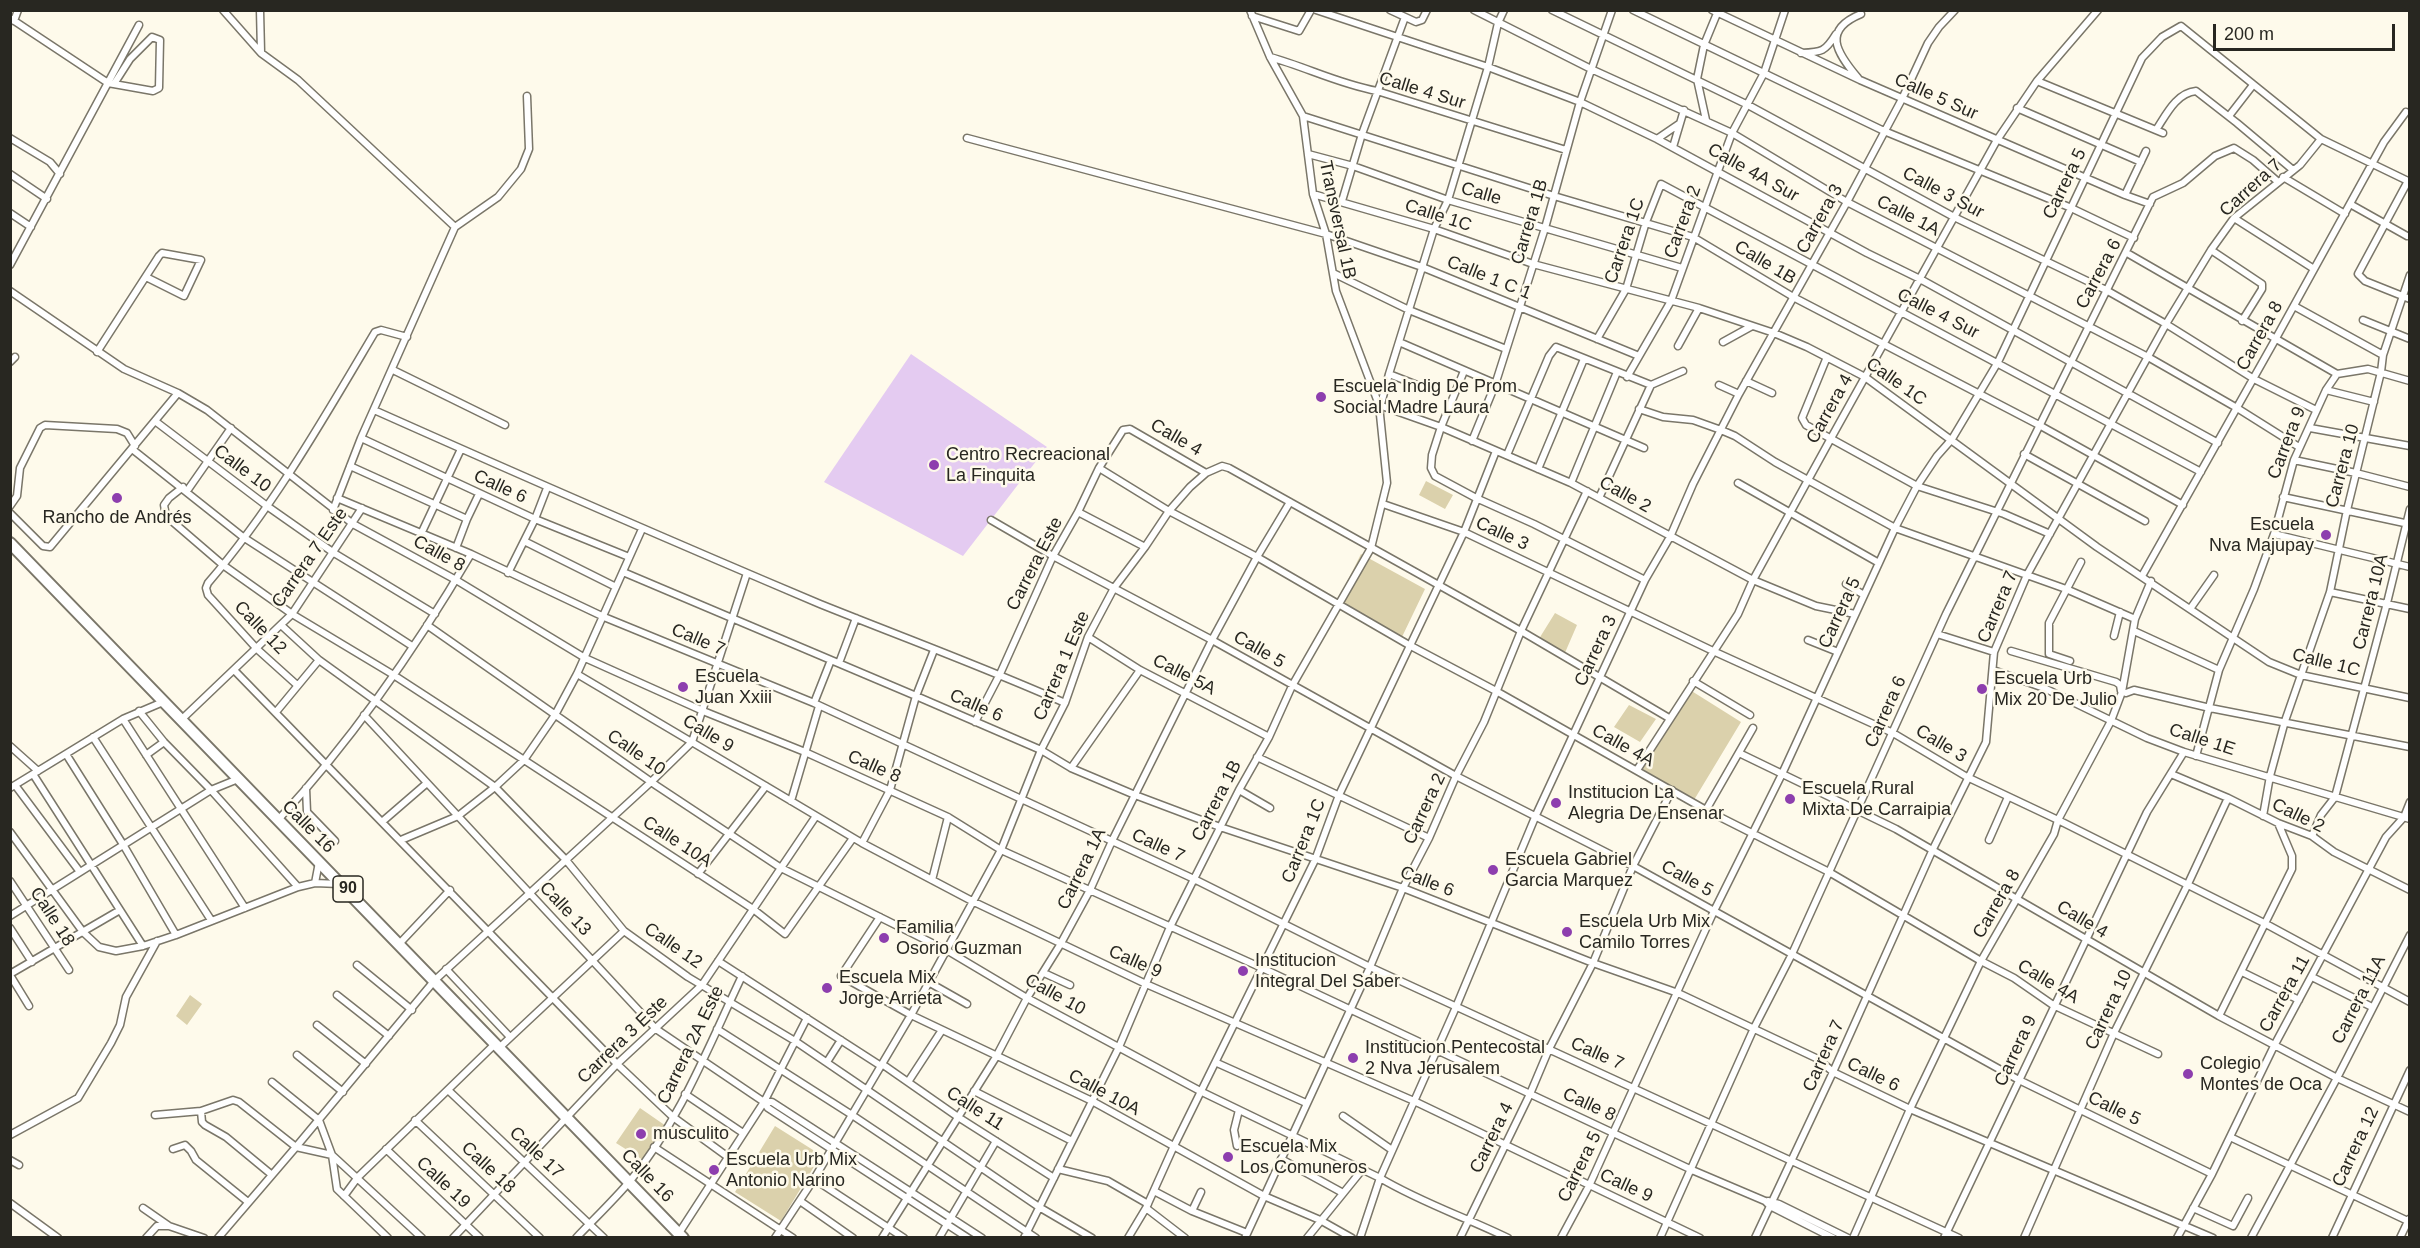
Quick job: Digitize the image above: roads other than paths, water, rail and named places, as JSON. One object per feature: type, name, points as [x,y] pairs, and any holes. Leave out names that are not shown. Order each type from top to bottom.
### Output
[{"type":"highway","name":"Calle 16","points":[[10,543],[681,1235]]},
{"type":"street","points":[[18,10],[12,19],[111,84],[153,91],[158,89],[160,40],[152,37],[130,59],[111,84]]},
{"type":"street","points":[[223,10],[261,53],[298,80],[455,227]]},
{"type":"street","points":[[260,10],[261,53]]},
{"type":"street","points":[[1251,13],[1299,31],[1314,10]]},
{"type":"street","name":"Calle 4A Sur","points":[[1314,10],[1488,67],[1580,102],[1718,171],[2013,329],[2218,443]]},
{"type":"street","points":[[1390,10],[1416,22],[1422,21],[1427,10]]},
{"type":"street","name":"Calle 1A","points":[[1474,10],[1592,69],[1732,133],[1848,202],[2148,357],[2299,447]]},
{"type":"street","name":"Carrera 1B","points":[[1025,1234],[1119,1047],[1170,927],[1220,827],[1269,737],[1292,686],[1371,548],[1387,483],[1380,405],[1434,229],[1448,200],[1488,67],[1498,23],[1504,10]]},
{"type":"street","name":"Calle 3 Sur","points":[[1552,10],[1697,79],[1954,217],[2106,290],[2254,379],[2316,410]]},
{"type":"street","name":"Carrera 1B","points":[[1472,441],[1495,385],[1545,228],[1580,102],[1612,10]]},
{"type":"street","points":[[1633,10],[1884,131],[2069,207],[2134,238]]},
{"type":"street","name":"Carrera 2","points":[[1628,377],[1671,301],[1732,133],[1764,73],[1785,10]]},
{"type":"street","name":"Carrera 3","points":[[1360,1238],[1380,1178],[1456,1007],[1536,815],[1645,580],[1670,537],[1693,484],[1739,394],[1848,202],[1933,35],[1955,10]]},
{"type":"street","name":"Carrera 4","points":[[1636,770],[1738,614],[1753,580],[1997,140],[2037,81],[2098,10]]},
{"type":"street","points":[[1706,120],[1697,79],[1704,45],[1716,11]]},
{"type":"street","name":"Calle 5 Sur","points":[[1716,11],[1902,99],[2150,204]]},
{"type":"street","name":"Transversal 1B","points":[[1251,13],[1270,57],[1303,116],[1313,194],[1326,234],[1336,291],[1380,405]]},
{"type":"street","points":[[1801,53],[1828,48],[1845,20],[1861,14]]},
{"type":"street","points":[[1342,201],[1362,134],[1405,17]]},
{"type":"street","points":[[10,265],[13,252],[47,199],[111,84],[139,25]]},
{"type":"street","name":"Carrera 5","points":[[1561,1238],[1589,1186],[1714,911],[1782,774],[1896,528],[1917,486],[1937,456],[1952,439],[1998,362],[2069,207],[2145,53],[2162,36],[2181,26],[2253,85]]},
{"type":"street","points":[[1836,33],[1838,47],[1844,61],[1860,80]]},
{"type":"street","name":"Calle 4 Sur","points":[[1270,57],[1295,64],[1350,86],[1377,91],[1566,150]]},
{"type":"street","points":[[2037,81],[2163,133]]},
{"type":"street","points":[[2229,116],[2253,85],[2321,139],[2409,182],[2384,222],[2358,272],[2358,276],[2365,281],[2409,299]]},
{"type":"street","points":[[2156,130],[2179,98],[2190,91],[2196,91],[2293,170]]},
{"type":"street","points":[[333,510],[361,438],[455,227],[498,198],[521,169],[529,149],[527,96]]},
{"type":"street","points":[[2018,108],[2141,162]]},
{"type":"street","points":[[1673,147],[1684,110]]},
{"type":"street","name":"Carrera 8","points":[[2142,576],[2254,379],[2384,142],[2406,112]]},
{"type":"street","name":"Calle 1B","points":[[1303,116],[1554,196],[1693,237],[1795,298],[2039,425],[2183,505]]},
{"type":"street","points":[[1657,139],[1679,124]]},
{"type":"street","points":[[10,138],[50,162],[60,174]]},
{"type":"street","name":"Calle 1 C 1","points":[[967,138],[1326,234],[1422,267],[1639,356]]},
{"type":"street","name":"Carrera 7","points":[[1755,1238],[1769,1203],[1792,1161],[1988,732],[1995,650],[2027,575],[2166,324],[2211,250],[2234,219],[2304,160],[2321,139]]},
{"type":"street","points":[[2150,204],[2157,194],[2182,183],[2214,156],[2229,148],[2238,149],[2280,179],[2345,214]]},
{"type":"street","points":[[2125,195],[2146,151]]},
{"type":"street","name":"Calle","points":[[1308,154],[1353,166],[1448,200],[1682,268]]},
{"type":"street","points":[[10,174],[47,199]]},
{"type":"street","name":"Calle 4 Sur","points":[[1661,184],[2201,472]]},
{"type":"street","name":"Carrera 1C","points":[[1597,339],[1626,289],[1646,222],[1661,184]]},
{"type":"street","name":"Calle 1C","points":[[1313,194],[1434,229],[1533,264],[1699,308],[1774,333],[1827,357],[1865,377],[2097,547],[2269,662],[2301,675],[2409,698]]},
{"type":"street","name":"Carrera 6","points":[[1660,1238],[1754,1028],[1792,954],[1945,616],[2150,204]]},
{"type":"street","points":[[2350,204],[2409,235]]},
{"type":"street","points":[[10,213],[30,227]]},
{"type":"street","points":[[2234,219],[2314,269]]},
{"type":"street","points":[[2211,250],[2262,284],[2262,289],[2242,321]]},
{"type":"street","points":[[97,352],[146,277],[163,252],[201,260],[184,296],[146,277]]},
{"type":"street","points":[[2127,253],[2337,374],[2363,369],[2409,381]]},
{"type":"street","points":[[1333,273],[1409,310],[1506,349]]},
{"type":"street","name":"Carrera 10","points":[[2263,816],[2270,776],[2285,721],[2330,591],[2337,549],[2366,436],[2383,355],[2409,274]]},
{"type":"street","name":"Calle 8","points":[[10,291],[124,369],[178,393],[207,410],[352,524],[456,580],[585,658],[890,790],[948,817],[1001,850],[1262,968],[1692,1170],[1848,1238]]},
{"type":"street","points":[[2294,306],[2383,355]]},
{"type":"street","points":[[1678,346],[1699,308]]},
{"type":"street","points":[[2363,320],[2409,339]]},
{"type":"street","points":[[1723,342],[1752,326]]},
{"type":"street","points":[[223,566],[316,433],[375,332],[381,330],[408,334]]},
{"type":"street","points":[[1399,342],[1644,448]]},
{"type":"street","points":[[1507,455],[1554,349],[1559,348],[1651,385]]},
{"type":"street","points":[[1827,357],[1802,418],[1806,425],[1917,486],[1998,512],[2050,534]]},
{"type":"street","points":[[1538,469],[1584,359]]},
{"type":"street","points":[[393,370],[505,425]]},
{"type":"street","points":[[1464,371],[1432,455],[1432,472],[1435,476],[1645,580]]},
{"type":"street","points":[[1599,498],[1651,385],[1683,371]]},
{"type":"street","points":[[1572,483],[1617,372]]},
{"type":"street","points":[[1389,374],[1417,385]]},
{"type":"street","name":"Carrera 9","points":[[2196,756],[2218,670],[2254,589],[2274,534],[2294,460],[2326,390],[2337,374]]},
{"type":"street","points":[[1746,381],[1772,393]]},
{"type":"street","points":[[1719,385],[1739,394]]},
{"type":"street","points":[[2326,390],[2374,402]]},
{"type":"street","points":[[10,513],[43,546],[50,547],[178,393]]},
{"type":"street","name":"Calle 2","points":[[1380,405],[1441,427],[1572,483],[1753,580],[1816,606],[1854,616]]},
{"type":"street","points":[[1639,409],[1671,419],[1693,420],[1736,436],[1808,481],[1896,528],[2066,589],[2135,619]]},
{"type":"street","points":[[374,410],[642,529],[934,650],[1000,674],[1065,703]]},
{"type":"street","name":"Calle 10","points":[[155,421],[207,462],[334,553],[435,614]]},
{"type":"street","points":[[10,506],[17,496],[20,468],[40,428],[45,425],[117,429],[128,433],[134,447],[243,537],[412,646]]},
{"type":"street","points":[[185,489],[231,428]]},
{"type":"street","points":[[2310,428],[2366,436],[2409,446]]},
{"type":"street","name":"Carrera Este","points":[[975,722],[1000,674],[1053,556],[1099,468],[1123,430],[1130,429]]},
{"type":"street","name":"Calle 4","points":[[1130,429],[1206,473]]},
{"type":"street","name":"Calle 6","points":[[361,438],[535,519],[630,556]]},
{"type":"street","points":[[421,534],[461,449]]},
{"type":"street","name":"Carrera 1C","points":[[1128,1238],[1147,1206],[1173,1148],[1316,860],[1339,795],[1465,530],[1496,451]]},
{"type":"street","points":[[2024,454],[2145,521]]},
{"type":"street","points":[[2294,460],[2409,487]]},
{"type":"street","points":[[350,466],[467,519]]},
{"type":"street","points":[[1206,473],[1222,466],[1229,468],[1521,631],[1669,718]]},
{"type":"street","name":"Calle 4A","points":[[1099,468],[1169,511],[1257,557],[1409,645],[1496,691],[1706,810],[1829,872],[2014,978],[2053,1005],[2158,1054]]},
{"type":"street","name":"Carrera 1 Este","points":[[776,1238],[832,1150],[930,983],[1001,850],[1041,750],[1065,703],[1088,637],[1114,588],[1146,547],[1169,511],[1206,473]]},
{"type":"street","points":[[1738,483],[1879,563]]},
{"type":"street","points":[[508,573],[535,519],[547,488]]},
{"type":"street","name":"Calle 10A","points":[[185,489],[169,498],[164,506],[166,516],[223,566],[292,614],[392,674],[753,909],[785,934],[819,886]]},
{"type":"street","name":"Carrera 2","points":[[1246,1235],[1351,1010],[1403,888],[1484,722],[1547,572],[1587,491]]},
{"type":"street","points":[[456,548],[479,494]]},
{"type":"street","points":[[2283,497],[2408,524]]},
{"type":"street","name":"Calle 7","points":[[337,498],[471,554],[604,617],[816,705],[904,745],[1194,879],[1370,967],[1872,1198],[1946,1235],[1959,1238]]},
{"type":"street","name":"Carrera 1A","points":[[882,1238],[996,1057],[1027,998],[1044,973],[1090,891],[1112,841],[1212,640],[1290,502]]},
{"type":"street","name":"Calle 3","points":[[1383,504],[1465,530],[1713,651],[1893,733],[1967,777],[2266,924],[2409,1002]]},
{"type":"street","name":"Carrera 7 Este","points":[[181,720],[292,614],[315,583],[362,508]]},
{"type":"street","name":"Carrera 10A","points":[[2312,836],[2321,815],[2335,797],[2408,524],[2409,509]]},
{"type":"street","points":[[1078,512],[1146,547]]},
{"type":"street","name":"Calle 5","points":[[991,520],[1456,776],[1634,866],[2019,1080],[2212,1174]]},
{"type":"street","points":[[401,840],[458,816],[495,787],[524,760],[555,715],[577,674],[642,529]]},
{"type":"street","points":[[2274,534],[2409,567]]},
{"type":"street","points":[[524,541],[616,588]]},
{"type":"street","points":[[278,820],[364,715],[435,614],[471,554]]},
{"type":"street","points":[[2070,661],[2052,656],[2047,650],[2048,626],[2081,562]]},
{"type":"street","name":"Calle 12","points":[[223,566],[208,583],[206,588],[208,595],[257,649],[297,685]]},
{"type":"street","name":"Calle 6","points":[[623,572],[1041,750],[1071,768],[1135,795],[1220,827],[1403,888],[1593,963],[1678,993],[1818,1059],[1833,1072],[1910,1109],[2213,1238]]},
{"type":"street","points":[[218,1238],[435,980],[692,742],[747,573]]},
{"type":"street","points":[[2190,609],[2214,575]]},
{"type":"street","name":"Carrera 8","points":[[1853,1238],[1910,1109],[1981,961],[2054,834],[2058,820],[2110,721],[2126,679],[2135,619],[2151,581]]},
{"type":"street","points":[[1846,584],[1864,595]]},
{"type":"street","points":[[2330,591],[2409,609]]},
{"type":"street","points":[[2114,636],[2120,612]]},
{"type":"street","points":[[839,663],[856,618]]},
{"type":"street","name":"Calle 12","points":[[281,625],[319,660],[495,787],[566,860],[624,930],[702,985],[795,1041],[1039,1207],[1092,1238]]},
{"type":"street","name":"Calle 10","points":[[426,626],[651,782],[781,868],[948,951],[1027,998],[1202,1092],[1380,1178],[1404,1192],[1470,1219],[1508,1238]]},
{"type":"street","points":[[2133,631],[2218,670]]},
{"type":"street","points":[[1937,634],[1995,650]]},
{"type":"street","name":"Calle 5A","points":[[1088,637],[1140,670],[1269,737]]},
{"type":"street","points":[[1808,640],[1838,652]]},
{"type":"street","points":[[862,843],[890,790],[916,696],[934,650]]},
{"type":"street","points":[[2011,651],[2116,682],[2127,693],[2132,690],[2210,708],[2409,747]]},
{"type":"street","points":[[276,712],[319,660]]},
{"type":"street","points":[[791,801],[816,705],[831,660]]},
{"type":"street","points":[[234,670],[327,763],[617,1064],[673,1117],[728,1157]]},
{"type":"street","points":[[1071,768],[1140,670]]},
{"type":"street","name":"Calle 1E","points":[[1993,670],[2044,687],[2110,721],[2184,752],[2407,818]]},
{"type":"street","name":"Calle 9","points":[[577,674],[853,838],[972,901],[1060,945],[1146,984],[1414,1101],[1700,1238]]},
{"type":"street","points":[[1693,681],[1750,715]]},
{"type":"street","points":[[80,872],[13,786],[123,719],[163,702]]},
{"type":"street","points":[[139,711],[164,742],[211,790],[298,887]]},
{"type":"street","name":"Calle 13","points":[[364,715],[656,1029],[832,1150],[949,1221],[982,1238]]},
{"type":"street","points":[[123,719],[245,908]]},
{"type":"street","points":[[1706,810],[1753,728]]},
{"type":"street","points":[[93,737],[211,920]]},
{"type":"street","points":[[146,755],[164,742]]},
{"type":"street","points":[[10,746],[35,772],[142,946]]},
{"type":"street","name":"Carrera 9","points":[[1946,1235],[2053,1005],[2147,812],[2184,752]]},
{"type":"street","name":"Calle 4","points":[[1739,753],[1933,849],[2219,1016],[2337,1078],[2409,1112]]},
{"type":"street","points":[[66,754],[176,935]]},
{"type":"street","points":[[1257,757],[1429,838]]},
{"type":"street","name":"Calle 2","points":[[2171,774],[2312,836],[2334,852],[2409,890]]},
{"type":"street","points":[[10,916],[211,790],[238,779]]},
{"type":"street","points":[[383,821],[428,783]]},
{"type":"street","points":[[698,874],[766,786]]},
{"type":"street","points":[[306,787],[307,813],[335,841]]},
{"type":"street","points":[[1239,790],[1269,808]]},
{"type":"street","name":"Carrera 4","points":[[1460,1238],[1506,1145],[1549,1049],[1593,963],[1634,866],[1672,790]]},
{"type":"street","points":[[1989,840],[2008,797]]},
{"type":"street","name":"Carrera 10","points":[[2024,1238],[2114,1033],[2228,798]]},
{"type":"street","name":"Carrera 11","points":[[2177,1238],[2212,1174],[2274,1046],[2386,837],[2407,818],[2409,802]]},
{"type":"street","name":"Carrera 3 Este","points":[[453,1238],[617,1064],[702,985],[816,816]]},
{"type":"street","points":[[932,880],[948,817]]},
{"type":"street","points":[[2219,1016],[2288,879],[2293,862],[2278,823]]},
{"type":"street","points":[[10,832],[83,932],[99,947],[116,951],[142,946],[176,935],[298,887],[315,883],[343,885]]},
{"type":"street","points":[[819,886],[853,838]]},
{"type":"street","points":[[10,848],[18,843]]},
{"type":"street","points":[[65,852],[78,844]]},
{"type":"street","points":[[315,883],[319,861]]},
{"type":"street","name":"Calle 18","points":[[10,881],[69,970]]},
{"type":"street","points":[[400,943],[450,890]]},
{"type":"street","points":[[29,1006],[10,974],[120,910]]},
{"type":"street","name":"Calle 10A","points":[[880,917],[841,976],[911,1015],[1092,1101],[1173,1148],[1264,1196],[1320,1220],[1352,1238]]},
{"type":"street","points":[[10,928],[32,962]]},
{"type":"street","points":[[344,1196],[358,1177],[415,1120],[510,1037],[624,930]]},
{"type":"street","name":"Carrera 11A","points":[[2251,1238],[2337,1078],[2409,935]]},
{"type":"street","points":[[10,1135],[78,1098],[111,1043],[120,1025],[126,997],[158,940]]},
{"type":"street","name":"Calle 11","points":[[718,961],[1054,1178]]},
{"type":"street","points":[[357,965],[412,1010]]},
{"type":"street","points":[[446,969],[510,1037]]},
{"type":"street","points":[[2242,972],[2299,1000]]},
{"type":"street","points":[[1044,973],[1071,985]]},
{"type":"street","name":"Carrera 2A Este","points":[[576,1238],[630,1181],[654,1147],[685,1095],[742,976]]},
{"type":"street","points":[[2312,977],[2372,1007]]},
{"type":"street","points":[[930,983],[967,1004]]},
{"type":"street","points":[[337,995],[389,1036]]},
{"type":"street","points":[[681,1235],[764,1102],[779,1068],[807,1018]]},
{"type":"street","points":[[317,1025],[366,1064]]},
{"type":"street","points":[[717,1029],[928,1165],[1025,1234],[1036,1238]]},
{"type":"street","points":[[908,1082],[942,1030]]},
{"type":"street","points":[[826,1062],[841,1040]]},
{"type":"street","points":[[297,1055],[343,1092]]},
{"type":"street","points":[[1216,1062],[1306,1103]]},
{"type":"street","name":"Carrera 12","points":[[2332,1238],[2409,1070]]},
{"type":"street","points":[[272,1082],[319,1120],[332,1155],[336,1187],[388,1238]]},
{"type":"street","name":"Calle 17","points":[[448,1090],[604,1238]]},
{"type":"street","points":[[974,1090],[1072,1141]]},
{"type":"street","points":[[685,1095],[743,1133]]},
{"type":"street","points":[[155,1115],[201,1111],[233,1100],[239,1102],[296,1147],[332,1155],[422,1238]]},
{"type":"street","name":"Calle 13","points":[[764,1102],[772,1102],[836,1142],[909,1195]]},
{"type":"street","points":[[1237,1146],[1234,1130],[1239,1110]]},
{"type":"street","points":[[201,1111],[202,1122],[205,1125],[226,1137],[273,1175]]},
{"type":"street","points":[[1343,1116],[1392,1150]]},
{"type":"street","name":"Calle 18","points":[[415,1120],[540,1238]]},
{"type":"street","points":[[2230,1137],[2409,1220],[2400,1238]]},
{"type":"street","points":[[939,1238],[996,1141]]},
{"type":"street","points":[[173,1149],[184,1145],[196,1160],[248,1202]]},
{"type":"street","points":[[654,1147],[793,1238]]},
{"type":"street","name":"Calle 19","points":[[386,1149],[480,1238]]},
{"type":"street","points":[[1281,1159],[1343,1192]]},
{"type":"street","points":[[10,1160],[19,1165]]},
{"type":"street","points":[[1058,1169],[1108,1181],[1147,1206],[1185,1238]]},
{"type":"street","points":[[1307,1238],[1362,1170]]},
{"type":"street","points":[[814,1179],[904,1238]]},
{"type":"street","points":[[1154,1191],[1246,1235]]},
{"type":"street","points":[[1192,1211],[1201,1192]]},
{"type":"street","points":[[2193,1208],[2233,1226],[2248,1198]]},
{"type":"street","points":[[800,1201],[853,1238]]},
{"type":"street","points":[[10,1203],[58,1238]]},
{"type":"street","name":"Calle 8","points":[[1769,1203],[1833,1238]]},
{"type":"street","points":[[143,1208],[169,1226],[204,1238]]},
{"type":"street","name":"Calle 13","points":[[949,1221],[968,1238]]},
{"type":"street","points":[[146,1238],[155,1227],[169,1226]]},
{"type":"place","name":"Escuela Indig De Prom Social Madre Laura","points":[[1321,397]]},
{"type":"place","name":"Centro Recreacional La Finquita","points":[[934,465]]},
{"type":"place","name":"Rancho de Andrés","points":[[117,498]]},
{"type":"place","name":"Escuela Nva Majupay","points":[[2326,535]]},
{"type":"place","name":"Escuela Juan Xxiii","points":[[683,687]]},
{"type":"place","name":"Escuela Urb Mix 20 De Julio","points":[[1982,689]]},
{"type":"place","name":"Escuela Rural Mixta De Carraipia","points":[[1790,799]]},
{"type":"place","name":"Institucion La Alegria De Ensenar","points":[[1556,803]]},
{"type":"place","name":"Escuela Gabriel Garcia Marquez","points":[[1493,870]]},
{"type":"place","name":"Escuela Urb Mix Camilo Torres","points":[[1567,932]]},
{"type":"place","name":"Familia Osorio Guzman","points":[[884,938]]},
{"type":"place","name":"Institucion Integral Del Saber","points":[[1243,971]]},
{"type":"place","name":"Escuela Mix Jorge Arrieta","points":[[827,988]]},
{"type":"place","name":"Institucion Pentecostal 2 Nva Jerusalem","points":[[1353,1058]]},
{"type":"place","name":"Colegio Montes de Oca","points":[[2188,1074]]},
{"type":"place","name":"musculito","points":[[641,1134]]},
{"type":"place","name":"Escuela Mix Los Comuneros","points":[[1228,1157]]},
{"type":"place","name":"Escuela Urb Mix Antonio Narino","points":[[714,1170]]}]
